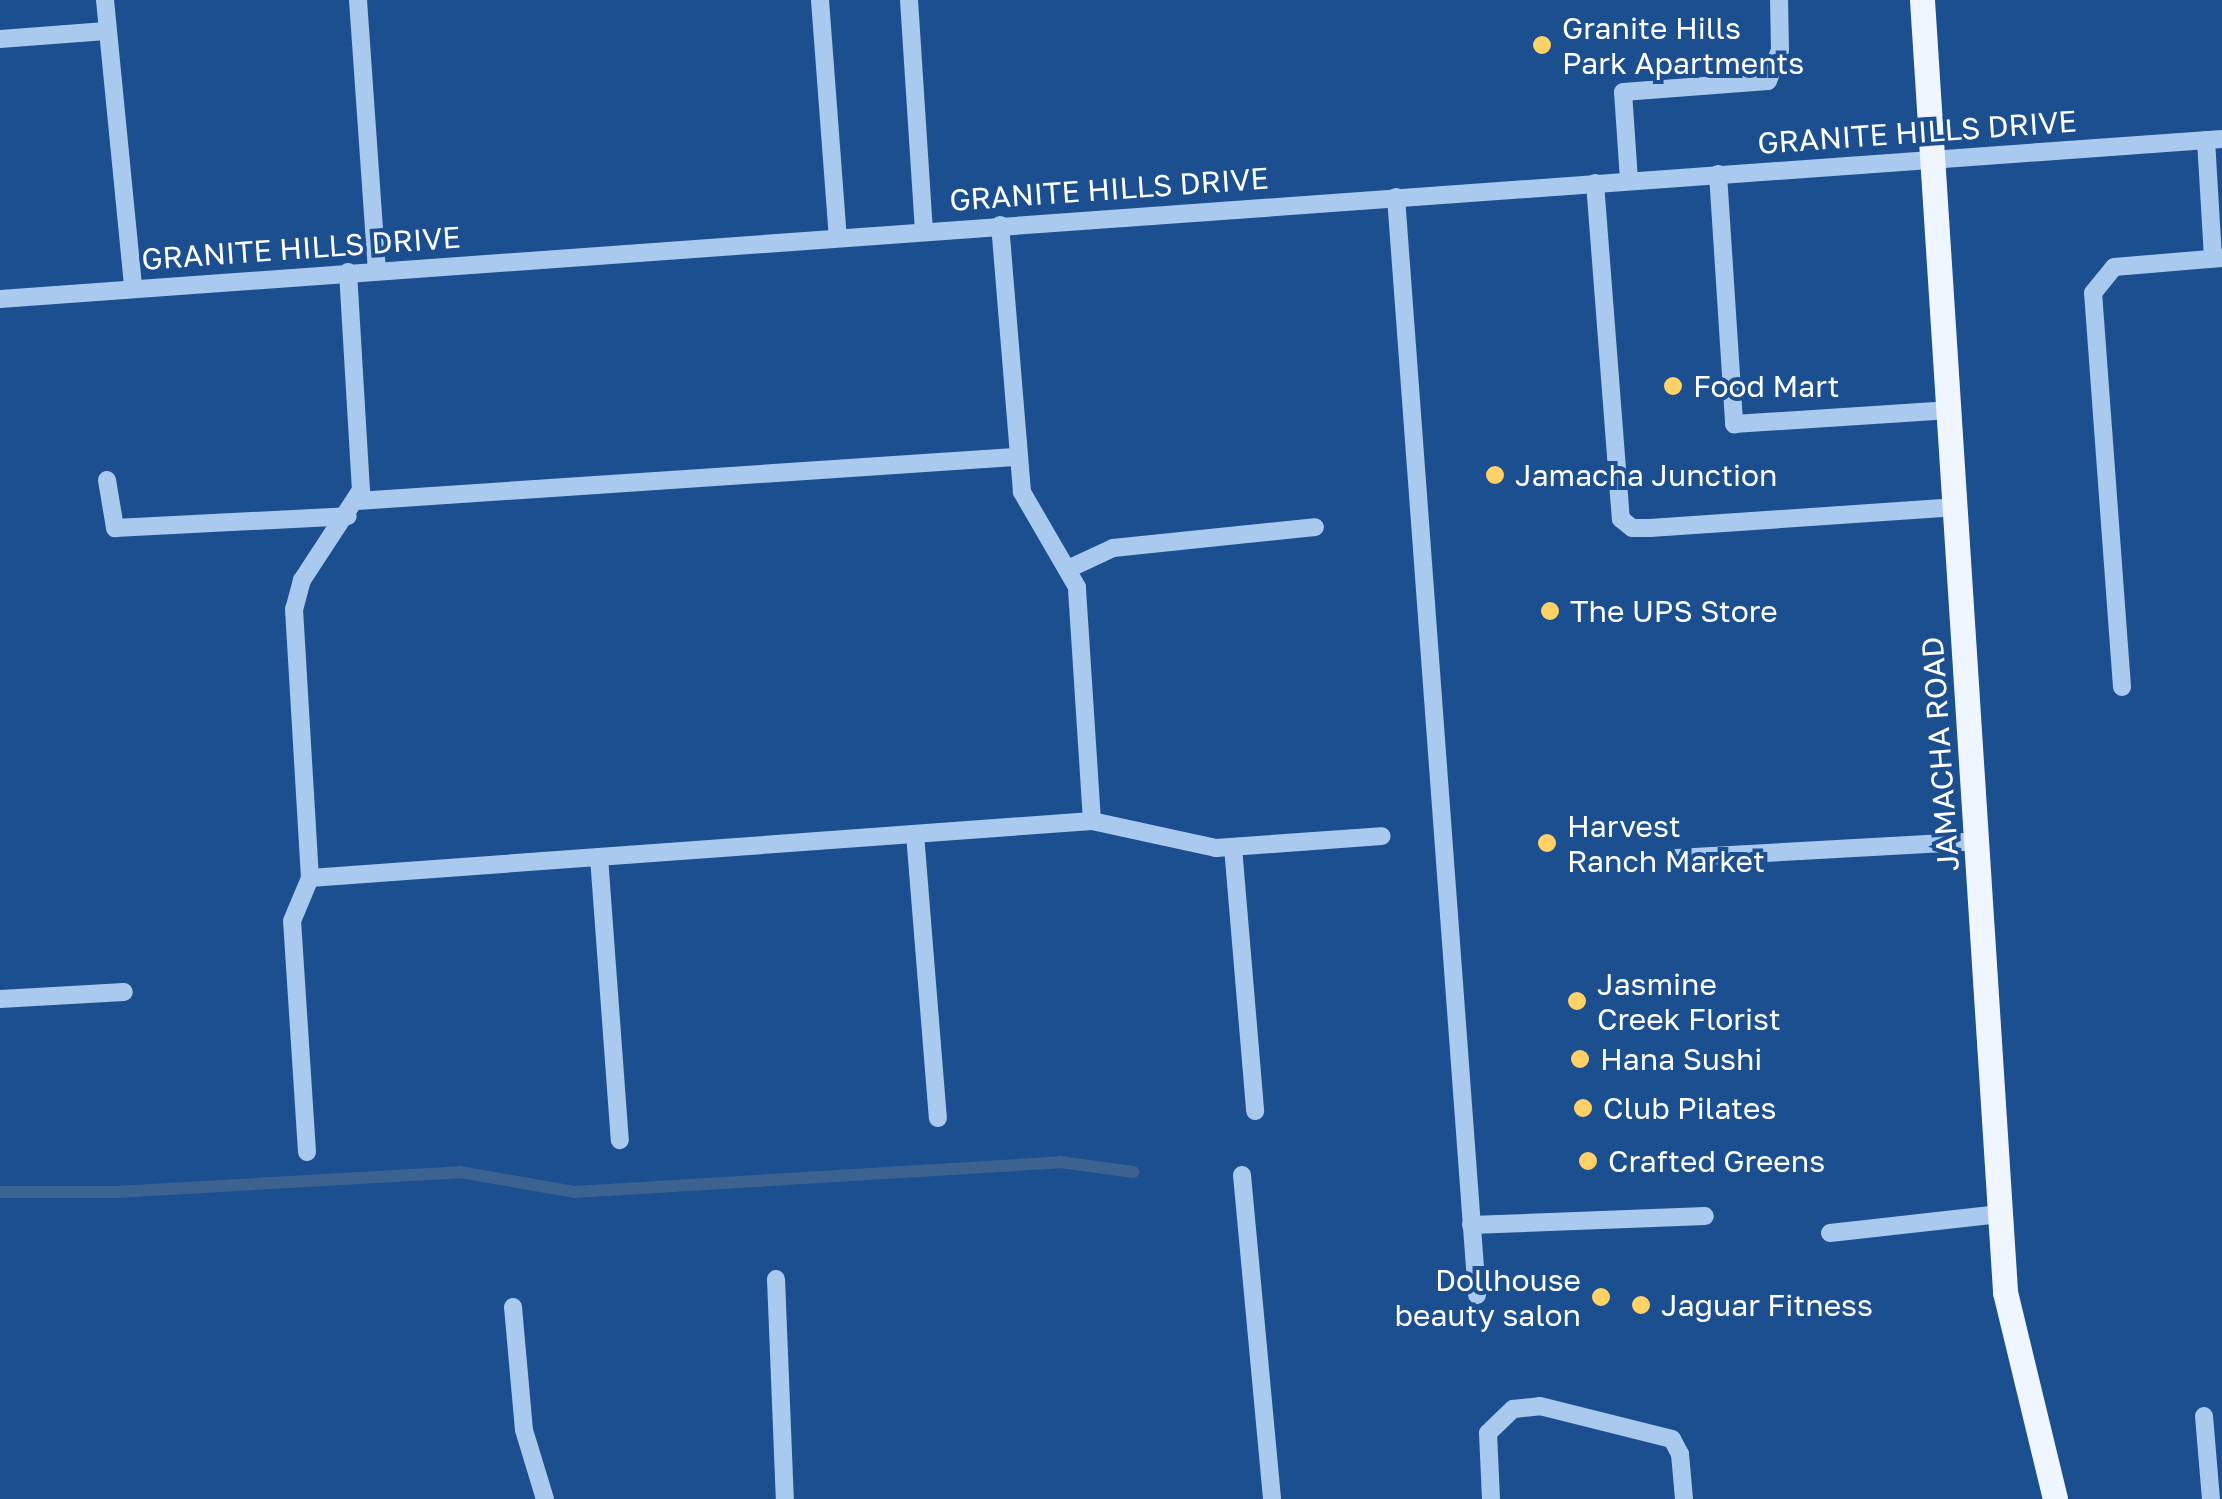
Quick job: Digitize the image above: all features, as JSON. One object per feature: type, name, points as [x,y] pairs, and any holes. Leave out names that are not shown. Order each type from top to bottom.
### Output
[{"type":"main road","name":"JAMACHA ROAD","points":[[1922,0],[1936,159],[2005,1292],[2055,1499]]},
{"type":"street","points":[[104,0],[133,288]]},
{"type":"street","points":[[358,0],[377,270]]},
{"type":"street","points":[[820,0],[838,237]]},
{"type":"street","points":[[909,0],[924,230]]},
{"type":"street","points":[[1629,180],[1623,92],[1768,81],[1780,50],[1779,0]]},
{"type":"street","points":[[0,38],[106,31]]},
{"type":"street","points":[[2122,686],[2092,293],[2114,267],[2218,258],[2214,139]]},
{"type":"street","name":"GRANITE HILLS DRIVE","points":[[0,298],[2214,139]]},
{"type":"street","points":[[1718,174],[1734,424],[1951,410]]},
{"type":"street","points":[[1595,182],[1621,519],[1632,528],[1650,528],[1957,508]]},
{"type":"street","points":[[1396,196],[1476,1294]]},
{"type":"street","points":[[1000,225],[1015,456],[1032,520],[1077,587],[1092,822]]},
{"type":"street","points":[[307,1152],[292,921],[310,878],[294,609],[302,580],[352,508],[364,469],[348,272]]},
{"type":"street","points":[[107,480],[115,528],[1015,456]]},
{"type":"street","points":[[1068,569],[1113,548],[1315,527]]},
{"type":"street","points":[[310,878],[1092,822],[1233,847],[1382,836]]},
{"type":"street","points":[[914,834],[938,1118]]},
{"type":"street","points":[[1676,858],[1978,841]]},
{"type":"street","points":[[1233,847],[1256,1111]]},
{"type":"street","points":[[599,856],[620,1140]]},
{"type":"street","points":[[0,999],[124,992]]},
{"type":"street","points":[[1242,1175],[1272,1499]]},
{"type":"street","points":[[1830,1232],[2000,1214]]},
{"type":"street","points":[[1471,1225],[1705,1216]]},
{"type":"street","points":[[776,1279],[786,1499]]},
{"type":"street","points":[[514,1307],[524,1430],[544,1499]]},
{"type":"street","points":[[1491,1499],[1488,1433],[1513,1410],[1540,1406],[1672,1439],[1680,1454],[1684,1499]]},
{"type":"street","points":[[2204,1416],[2211,1499]]},
{"type":"waterway","points":[[0,1192],[116,1192],[460,1172],[575,1192],[1060,1162],[1133,1172]]},
{"type":"place","name":"Granite Hills Park Apartments","points":[[1542,45]]},
{"type":"place","name":"Food Mart","points":[[1673,386]]},
{"type":"place","name":"Jamacha Junction","points":[[1495,475]]},
{"type":"place","name":"The UPS Store","points":[[1550,611]]},
{"type":"place","name":"Harvest Ranch Market","points":[[1547,843]]},
{"type":"place","name":"Jasmine Creek Florist","points":[[1577,1001]]},
{"type":"place","name":"Hana Sushi","points":[[1580,1059]]},
{"type":"place","name":"Club Pilates","points":[[1583,1108]]},
{"type":"place","name":"Crafted Greens","points":[[1588,1161]]},
{"type":"place","name":"Dollhouse beauty salon","points":[[1601,1297]]},
{"type":"place","name":"Jaguar Fitness","points":[[1641,1305]]}]
